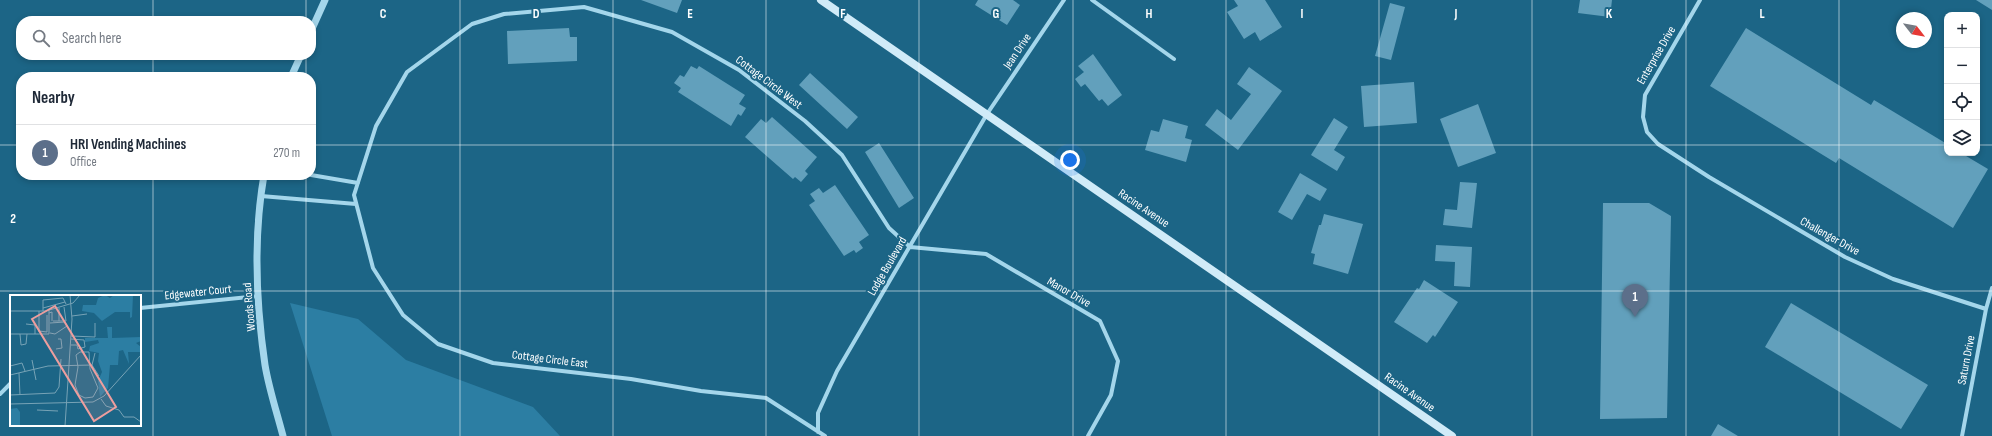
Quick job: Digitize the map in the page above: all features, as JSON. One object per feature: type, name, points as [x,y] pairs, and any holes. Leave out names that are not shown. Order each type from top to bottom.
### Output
[{"type":"main road","name":"Racine Avenue","points":[[821,0],[1452,436]]},
{"type":"street","points":[[316,20],[325,0]]},
{"type":"street","name":"Jean Drive","points":[[987,114],[1064,0]]},
{"type":"street","points":[[1092,0],[1174,59]]},
{"type":"street","name":"Enterprise Drive","points":[[1676,156],[1658,144],[1647,132],[1642,107],[1645,94],[1653,79],[1700,0]]},
{"type":"street","name":"Cottage Circle West","points":[[354,195],[376,126],[407,72],[472,24],[504,14],[584,7],[672,32],[739,70],[805,121],[842,155],[889,228],[910,247]]},
{"type":"street","points":[[293,72],[299,60]]},
{"type":"street","name":"Lodge Boulevard","points":[[818,432],[818,413],[837,371],[987,114]]},
{"type":"street","name":"Challenger Drive","points":[[1676,156],[1845,257],[1893,279],[1986,309]]},
{"type":"street","points":[[316,176],[358,183]]},
{"type":"street","name":"Woods Road","points":[[263,180],[258,234],[258,296],[265,367],[283,436]]},
{"type":"street","name":"Cottage Circle East","points":[[354,195],[373,268],[403,315],[438,344],[493,363],[631,379],[701,391],[766,398],[818,432]]},
{"type":"street","points":[[261,196],[356,204]]},
{"type":"street","name":"Manor Drive","points":[[910,247],[986,254],[1100,321],[1118,360],[1111,395],[1088,436]]},
{"type":"street","name":"Saturn Drive","points":[[1962,436],[1986,309],[1992,288]]},
{"type":"street","name":"Edgewater Court","points":[[141,308],[258,296]]},
{"type":"street","points":[[0,394],[10,384]]},
{"type":"street","points":[[818,432],[825,436]]},
{"type":"shaded area","points":[[290,303],[358,319],[406,360],[533,407],[560,436],[332,436]]},
{"type":"building","points":[[641,0],[682,0],[677,13]]},
{"type":"building","points":[[978,0],[1013,0],[1020,5],[1007,25],[975,5]]},
{"type":"building","points":[[1234,0],[1265,0],[1282,27],[1260,41],[1255,32],[1244,39],[1227,12],[1238,6]]},
{"type":"building","points":[[1580,0],[1612,0],[1610,17],[1578,13]]},
{"type":"building","points":[[1976,0],[1992,0],[1992,10]]},
{"type":"building","points":[[1390,3],[1405,7],[1391,60],[1375,56]]},
{"type":"building","points":[[569,28],[570,37],[577,37],[577,61],[508,64],[507,31]]},
{"type":"building","points":[[1746,28],[1871,105],[1874,100],[1944,142],[1944,156],[1966,156],[1988,169],[1953,228],[1839,158],[1836,163],[1710,86]]},
{"type":"building","points":[[1093,54],[1122,95],[1108,106],[1102,99],[1099,101],[1085,84],[1081,87],[1075,79],[1084,72],[1078,66]]},
{"type":"building","points":[[691,66],[697,69],[699,66],[745,95],[739,104],[746,108],[741,116],[738,114],[731,126],[678,92],[681,88],[674,83],[680,75],[684,77]]},
{"type":"building","points":[[1249,67],[1282,91],[1238,150],[1205,125],[1217,109],[1231,120],[1251,94],[1237,84]]},
{"type":"building","points":[[810,73],[858,117],[847,129],[799,85]]},
{"type":"building","points":[[1414,82],[1417,123],[1364,127],[1361,86]]},
{"type":"building","points":[[1478,104],[1496,153],[1458,167],[1440,119]]},
{"type":"building","points":[[772,117],[817,157],[805,171],[808,174],[801,182],[795,177],[793,179],[745,137],[761,119],[766,123]]},
{"type":"building","points":[[1334,118],[1348,127],[1334,150],[1345,157],[1337,171],[1311,155]]},
{"type":"building","points":[[1163,119],[1188,126],[1185,138],[1192,140],[1186,162],[1145,150],[1151,130],[1159,132]]},
{"type":"building","points":[[879,143],[914,198],[899,208],[865,152]]},
{"type":"building","points":[[1300,173],[1327,189],[1320,201],[1307,194],[1292,220],[1278,212]]},
{"type":"building","points":[[1460,182],[1477,183],[1472,228],[1443,225],[1445,209],[1457,210]]},
{"type":"building","points":[[835,185],[869,235],[859,242],[863,248],[856,253],[854,250],[844,256],[809,205],[815,201],[810,194],[819,188],[823,193]]},
{"type":"building","points":[[1603,203],[1649,203],[1671,216],[1667,418],[1600,419]]},
{"type":"building","points":[[1324,214],[1363,224],[1348,274],[1313,264],[1315,254],[1311,253],[1319,225],[1321,225]]},
{"type":"building","points":[[1436,245],[1472,247],[1470,287],[1454,286],[1455,262],[1435,261]]},
{"type":"building","points":[[1424,280],[1458,302],[1435,337],[1433,335],[1427,343],[1394,322]]},
{"type":"building","points":[[1791,303],[1928,385],[1901,429],[1765,347]]},
{"type":"building","points":[[1718,424],[1738,436],[1711,436]]},
{"type":"place","name":"HRI Vending Machines","points":[[1635,317]]}]
